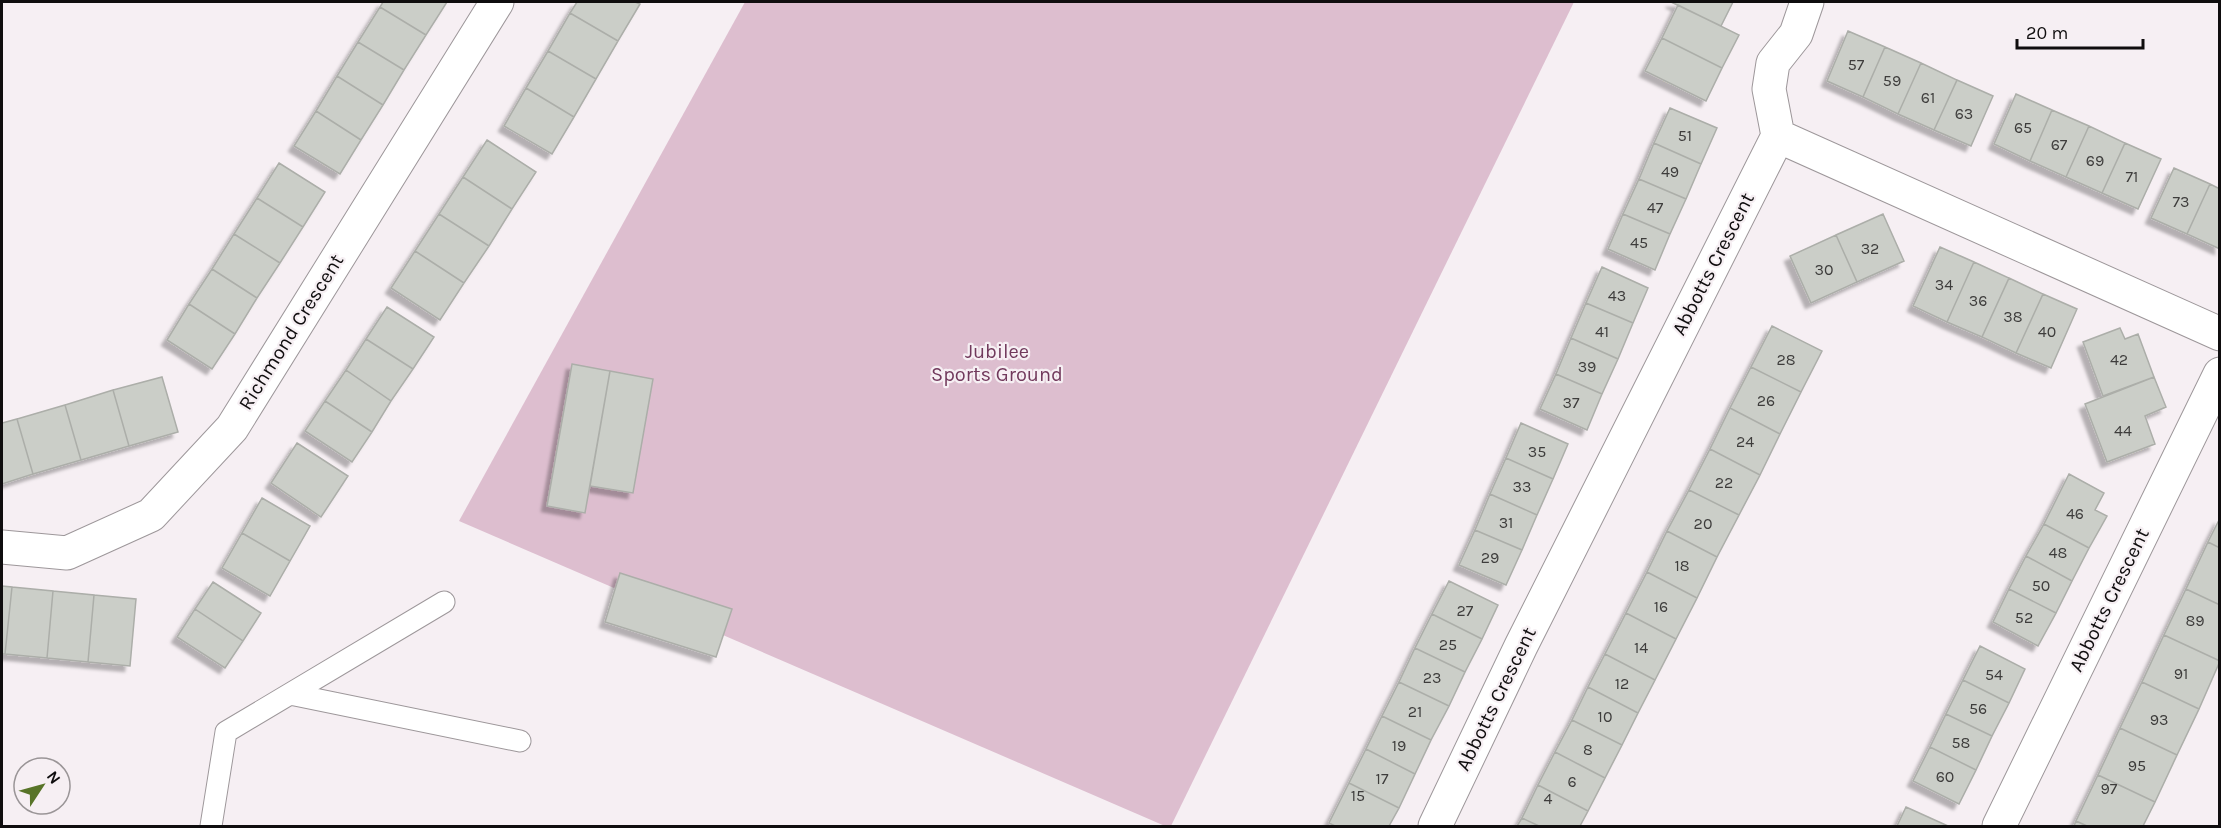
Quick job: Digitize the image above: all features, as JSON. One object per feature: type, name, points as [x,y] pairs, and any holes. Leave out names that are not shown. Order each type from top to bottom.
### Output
[{"type":"street","name":"Richmond Crescent","points":[[2,547],[67,553],[151,515],[232,428],[497,2]]},
{"type":"street","points":[[1807,2],[1796,34],[1773,63],[1769,89],[1778,136],[2220,334]]},
{"type":"street","name":"Abbotts Crescent","points":[[1435,826],[1526,635],[1778,136]]},
{"type":"street","name":"Abbotts Crescent","points":[[1999,826],[2220,374]]},
{"type":"lane","points":[[211,826],[226,732],[444,602]]},
{"type":"lane","points":[[290,694],[520,741]]},
{"type":"green space","name":"Jubilee Sports Ground","points":[[745,2],[1574,2],[1171,826],[1165,826],[459,521]]},
{"type":"building","points":[[383,2],[447,2],[426,35],[380,7]]},
{"type":"building","points":[[577,2],[635,2],[640,4],[618,41],[570,13]]},
{"type":"building","points":[[1671,2],[1733,2],[1721,26]]},
{"type":"building","points":[[1678,5],[1739,35],[1722,68],[1662,38]]},
{"type":"building","points":[[380,7],[426,35],[404,70],[358,42]]},
{"type":"building","points":[[570,13],[618,41],[596,79],[548,51]]},
{"type":"building","points":[[1848,31],[1885,47],[1863,97],[1827,81]]},
{"type":"building","points":[[1662,38],[1722,68],[1706,101],[1645,71]]},
{"type":"building","points":[[358,42],[404,70],[383,105],[337,76]]},
{"type":"building","points":[[1885,47],[1921,63],[1898,114],[1863,97]]},
{"type":"building","points":[[548,51],[596,79],[574,117],[526,88]]},
{"type":"building","points":[[1921,63],[1957,80],[1934,130],[1898,114]]},
{"type":"building","points":[[337,76],[383,105],[361,140],[316,111]]},
{"type":"building","points":[[1957,80],[1993,96],[1971,146],[1934,130]]},
{"type":"building","points":[[526,88],[574,117],[552,154],[504,126]]},
{"type":"building","points":[[2016,94],[2052,110],[2030,161],[1994,144]]},
{"type":"building","points":[[1670,108],[1717,128],[1701,164],[1654,143]]},
{"type":"building","points":[[2052,110],[2089,126],[2066,177],[2030,161]]},
{"type":"building","points":[[316,111],[361,140],[340,174],[294,146]]},
{"type":"building","points":[[2089,126],[2125,143],[2102,193],[2066,177]]},
{"type":"building","points":[[487,140],[536,172],[512,209],[463,177]]},
{"type":"building","points":[[1654,143],[1701,164],[1686,199],[1639,179]]},
{"type":"building","points":[[2125,143],[2161,159],[2138,209],[2102,193]]},
{"type":"building","points":[[279,163],[325,192],[303,227],[257,198]]},
{"type":"building","points":[[2174,168],[2210,184],[2187,234],[2151,218]]},
{"type":"building","points":[[463,177],[512,209],[489,246],[439,214]]},
{"type":"building","points":[[1639,179],[1686,199],[1670,234],[1623,214]]},
{"type":"building","points":[[2210,184],[2220,189],[2220,249],[2187,234]]},
{"type":"building","points":[[257,198],[303,227],[280,263],[234,234]]},
{"type":"building","points":[[439,214],[489,246],[464,283],[415,251]]},
{"type":"building","points":[[1623,214],[1670,234],[1655,270],[1608,249]]},
{"type":"building","points":[[1883,214],[1904,261],[1857,282],[1836,235]]},
{"type":"building","points":[[234,234],[280,263],[257,298],[212,269]]},
{"type":"building","points":[[1836,235],[1857,282],[1811,303],[1790,256]]},
{"type":"building","points":[[1940,247],[1974,262],[1947,322],[1913,306]]},
{"type":"building","points":[[415,251],[464,283],[440,320],[391,288]]},
{"type":"building","points":[[1974,262],[2009,278],[1982,337],[1947,322]]},
{"type":"building","points":[[1602,267],[1648,288],[1633,323],[1586,303]]},
{"type":"building","points":[[212,269],[257,298],[235,334],[189,304]]},
{"type":"building","points":[[2009,278],[2043,294],[2016,353],[1982,337]]},
{"type":"building","points":[[2043,294],[2077,309],[2051,368],[2016,353]]},
{"type":"building","points":[[1586,303],[1633,323],[1618,359],[1571,338]]},
{"type":"building","points":[[189,304],[235,334],[212,369],[167,340]]},
{"type":"building","points":[[387,307],[434,337],[413,369],[366,339]]},
{"type":"building","points":[[1772,326],[1822,351],[1801,392],[1751,367]]},
{"type":"building","points":[[2120,328],[2125,339],[2138,334],[2154,377],[2103,396],[2083,342]]},
{"type":"building","points":[[1571,338],[1618,359],[1602,394],[1556,374]]},
{"type":"building","points":[[366,339],[413,369],[391,401],[346,370]]},
{"type":"building","points":[[572,364],[610,371],[585,513],[547,506]]},
{"type":"building","points":[[1751,367],[1801,392],[1780,434],[1730,408]]},
{"type":"building","points":[[346,370],[391,401],[372,432],[325,401]]},
{"type":"building","points":[[610,371],[653,379],[633,493],[590,486]]},
{"type":"building","points":[[1556,374],[1602,394],[1587,430],[1540,409]]},
{"type":"building","points":[[162,377],[178,432],[129,446],[113,390]]},
{"type":"building","points":[[2154,377],[2166,407],[2145,416],[2155,444],[2107,462],[2085,404]]},
{"type":"building","points":[[113,390],[129,446],[81,460],[65,405]]},
{"type":"building","points":[[325,401],[372,432],[352,462],[305,431]]},
{"type":"building","points":[[65,405],[81,460],[33,474],[17,419]]},
{"type":"building","points":[[1730,408],[1780,434],[1760,475],[1710,449]]},
{"type":"building","points":[[17,419],[33,474],[2,484],[2,423]]},
{"type":"building","points":[[1521,423],[1568,444],[1553,479],[1506,458]]},
{"type":"building","points":[[297,443],[348,476],[321,517],[271,483]]},
{"type":"building","points":[[1710,449],[1760,475],[1739,515],[1689,490]]},
{"type":"building","points":[[1506,458],[1553,479],[1537,515],[1490,494]]},
{"type":"building","points":[[2069,474],[2104,493],[2095,510],[2107,516],[2089,548],[2044,524]]},
{"type":"building","points":[[1689,490],[1739,515],[1717,557],[1667,531]]},
{"type":"building","points":[[1490,494],[1537,515],[1522,550],[1475,530]]},
{"type":"building","points":[[262,498],[310,526],[290,561],[242,533]]},
{"type":"building","points":[[2220,518],[2220,548],[2208,542]]},
{"type":"building","points":[[2044,524],[2089,548],[2072,581],[2026,556]]},
{"type":"building","points":[[1475,530],[1522,550],[1506,585],[1459,565]]},
{"type":"building","points":[[1667,531],[1717,557],[1697,598],[1647,572]]},
{"type":"building","points":[[242,533],[290,561],[270,596],[222,568]]},
{"type":"building","points":[[2208,542],[2220,548],[2220,605],[2186,589]]},
{"type":"building","points":[[2026,556],[2072,581],[2056,613],[2009,589]]},
{"type":"building","points":[[1647,572],[1697,598],[1676,639],[1626,613]]},
{"type":"building","points":[[620,573],[732,609],[716,657],[605,622]]},
{"type":"building","points":[[1449,581],[1498,605],[1482,639],[1432,614]]},
{"type":"building","points":[[213,582],[261,613],[243,641],[195,609]]},
{"type":"building","points":[[2,586],[12,587],[5,654],[2,654]]},
{"type":"building","points":[[12,587],[53,591],[47,658],[5,654]]},
{"type":"building","points":[[2009,589],[2056,613],[2038,646],[1993,622]]},
{"type":"building","points":[[2186,589],[2220,605],[2220,661],[2164,635]]},
{"type":"building","points":[[53,591],[94,595],[88,662],[47,658]]},
{"type":"building","points":[[94,595],[136,599],[130,666],[88,662]]},
{"type":"building","points":[[195,609],[243,641],[225,668],[177,637]]},
{"type":"building","points":[[1626,613],[1676,639],[1655,680],[1605,654]]},
{"type":"building","points":[[1432,614],[1482,639],[1465,672],[1415,648]]},
{"type":"building","points":[[2164,635],[2220,661],[2199,709],[2142,682]]},
{"type":"building","points":[[1980,646],[2025,669],[2009,703],[1963,680]]},
{"type":"building","points":[[1415,648],[1465,672],[1449,706],[1399,682]]},
{"type":"building","points":[[1605,654],[1655,680],[1638,713],[1588,687]]},
{"type":"building","points":[[1963,680],[2009,703],[1992,736],[1946,714]]},
{"type":"building","points":[[1399,682],[1449,706],[1431,740],[1382,716]]},
{"type":"building","points":[[2142,682],[2199,709],[2177,755],[2120,728]]},
{"type":"building","points":[[1588,687],[1638,713],[1622,745],[1572,720]]},
{"type":"building","points":[[1946,714],[1992,736],[1976,770],[1930,747]]},
{"type":"building","points":[[1382,716],[1431,740],[1415,774],[1366,749]]},
{"type":"building","points":[[1572,720],[1622,745],[1605,778],[1555,752]]},
{"type":"building","points":[[2120,728],[2177,755],[2155,802],[2098,775]]},
{"type":"building","points":[[1930,747],[1976,770],[1959,804],[1913,781]]},
{"type":"building","points":[[1366,749],[1415,774],[1399,808],[1349,783]]},
{"type":"building","points":[[1555,752],[1605,778],[1588,811],[1538,785]]},
{"type":"building","points":[[2098,775],[2155,802],[2143,826],[2087,826],[2076,821]]},
{"type":"building","points":[[1349,783],[1399,808],[1389,826],[1335,826],[1329,823]]},
{"type":"building","points":[[1538,785],[1588,811],[1580,826],[1539,826],[1522,818]]},
{"type":"building","points":[[1906,807],[1948,826],[1897,826]]},
{"type":"building","points":[[1522,818],[1539,826],[1517,826]]},
{"type":"building","points":[[2076,821],[2087,826],[2074,826]]}]
